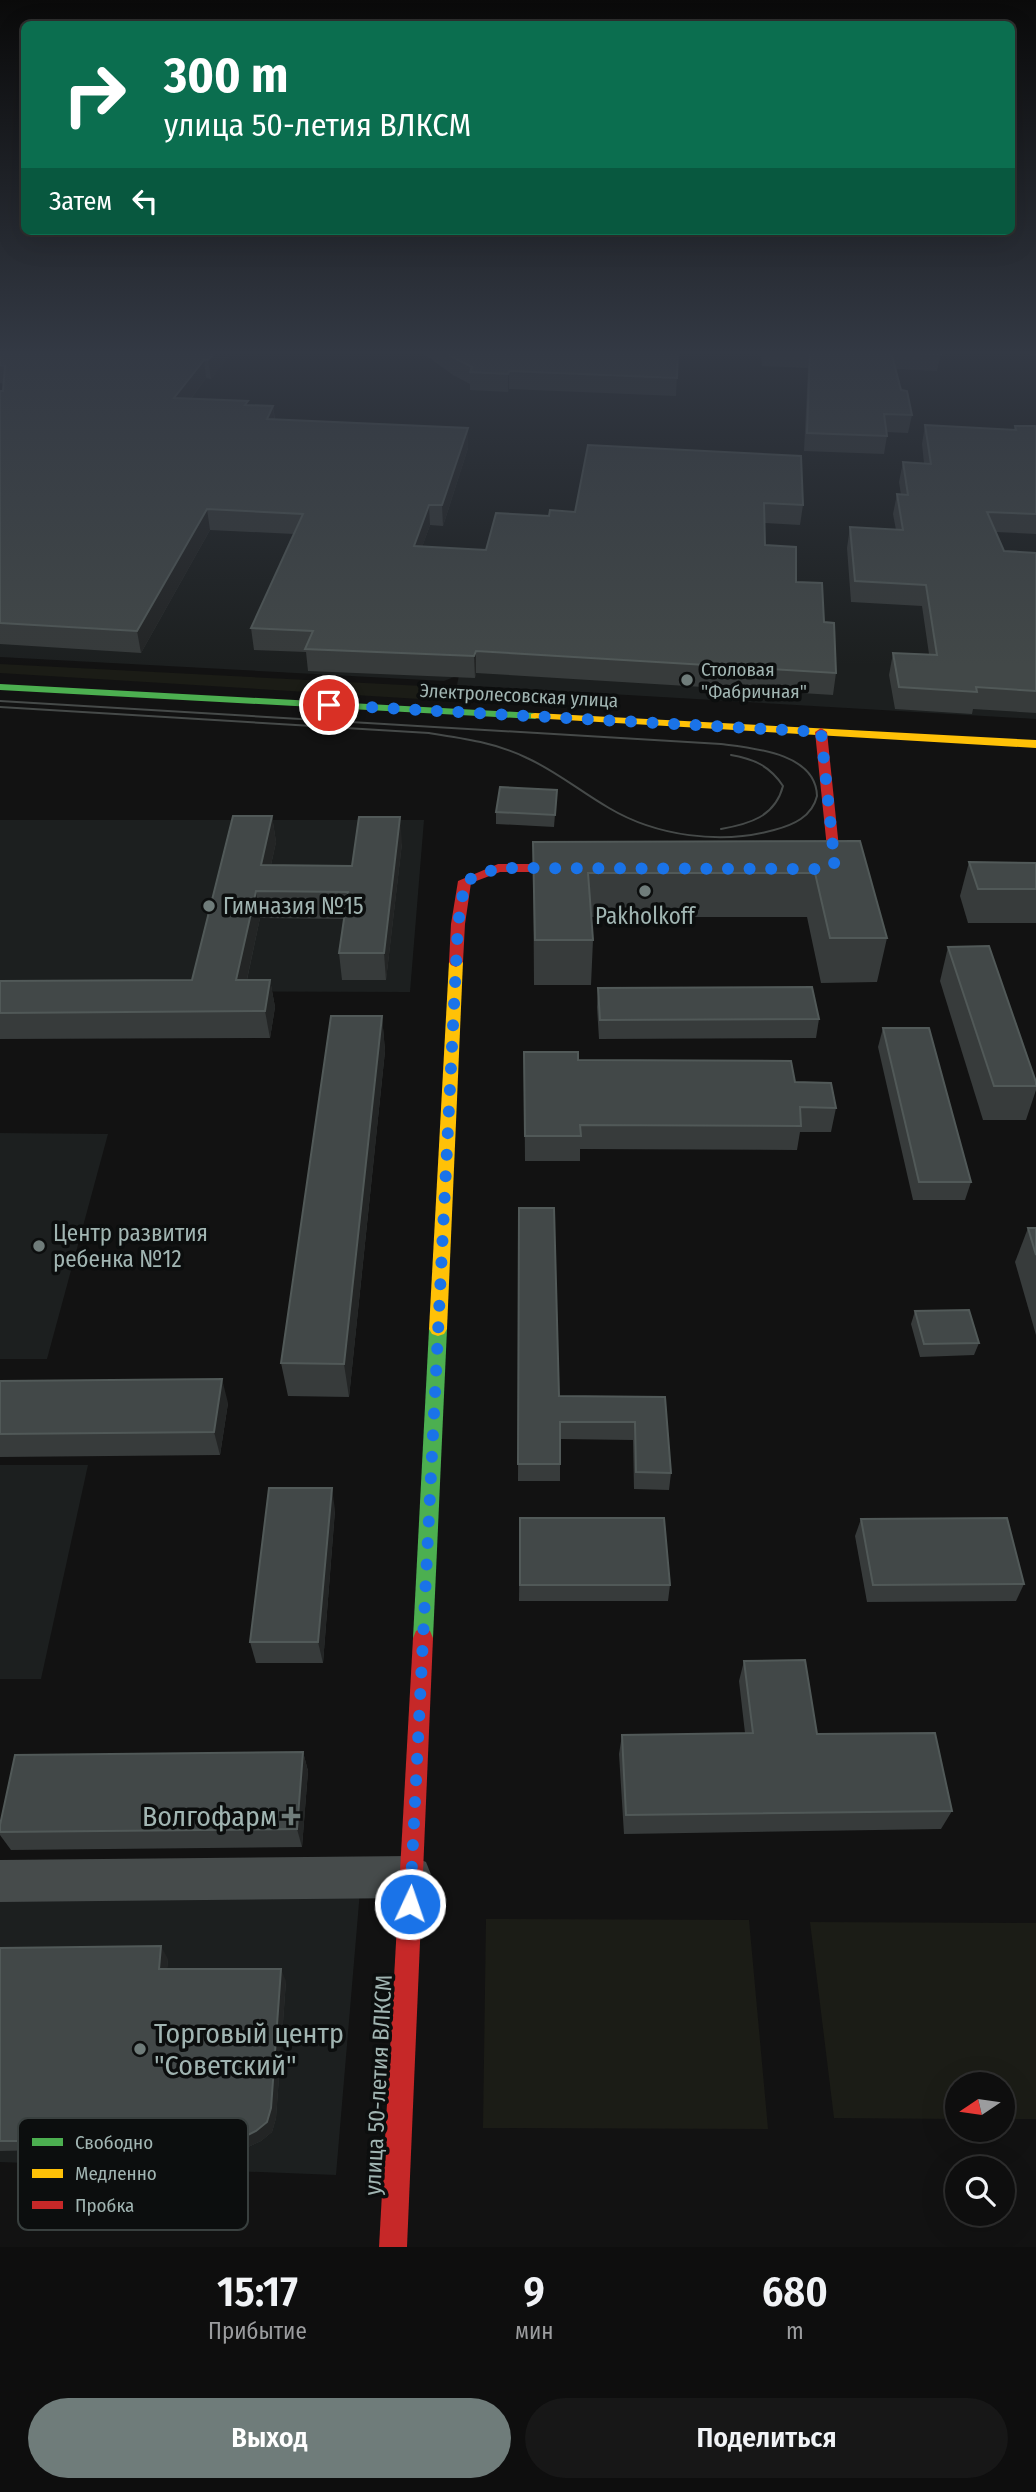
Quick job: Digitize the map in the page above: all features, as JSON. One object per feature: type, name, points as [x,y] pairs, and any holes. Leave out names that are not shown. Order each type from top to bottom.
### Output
[{"type":"street","name":"Электролесовская улица","points":[[0,687],[1036,744]]},
{"type":"street","points":[[791,870],[825,869],[837,861],[833,848],[821,732]]},
{"type":"street","name":"улица 50-летия ВЛКСМ","points":[[393,2247],[458,924],[465,881],[498,868],[596,869]]},
{"type":"street","points":[[0,1881],[411,1877]]},
{"type":"shaded area","points":[[0,456],[1036,456],[1036,719],[457,685],[459,675],[444,681],[0,657]]},
{"type":"shaded area","points":[[0,664],[442,687],[452,689],[452,701],[0,673]]},
{"type":"shaded area","name":"Гимназия №15","points":[[0,820],[424,820],[410,992],[0,991]]},
{"type":"shaded area","name":"Центр развития ребенка №12","points":[[0,1133],[108,1134],[47,1359],[0,1359]]},
{"type":"shaded area","points":[[0,1465],[88,1465],[41,1679],[0,1679]]},
{"type":"shaded area","points":[[360,1891],[336,2175],[248,2172],[248,2118],[18,2118],[18,2163],[0,2162],[0,1894]]},
{"type":"shaded area","points":[[486,1919],[749,1920],[768,2129],[483,2128]]},
{"type":"shaded area","points":[[810,1922],[1036,1923],[1036,2119],[1015,2119],[1015,2072],[945,2072],[945,2119],[834,2118]]},
{"type":"building","points":[[0,456],[459,456],[442,505],[429,505],[414,546],[486,550],[496,513],[549,516],[550,510],[575,512],[586,456],[801,456],[803,505],[764,503],[765,545],[796,547],[796,582],[822,583],[824,622],[834,623],[836,673],[476,651],[474,656],[305,649],[313,631],[251,628],[303,514],[207,509],[137,631],[0,623]]},
{"type":"building","points":[[930,456],[1036,456],[1036,514],[987,512],[1004,551],[1036,553],[1036,691],[976,687],[977,692],[899,687],[893,653],[937,655],[926,585],[855,581],[850,527],[903,530],[897,494],[908,495],[903,462],[931,464]]},
{"type":"building","points":[[500,787],[557,790],[555,815],[496,812]]},
{"type":"building","points":[[233,816],[272,816],[261,865],[352,866],[359,817],[400,817],[384,953],[339,953],[348,892],[256,891],[236,980],[270,980],[265,1011],[0,1013],[0,981],[192,980]]},
{"type":"building","points":[[860,841],[887,938],[830,938],[815,873],[588,873],[593,940],[535,940],[533,842]]},
{"type":"building","points":[[969,862],[1036,863],[1036,889],[978,889]]},
{"type":"building","points":[[989,946],[1036,1086],[994,1086],[948,947]]},
{"type":"building","points":[[812,987],[819,1019],[600,1020],[598,988]]},
{"type":"building","points":[[331,1016],[382,1016],[344,1364],[281,1363]]},
{"type":"building","points":[[883,1028],[929,1028],[971,1182],[919,1182]]},
{"type":"building","points":[[524,1052],[578,1052],[578,1060],[791,1061],[795,1082],[831,1083],[836,1108],[800,1107],[801,1126],[580,1125],[581,1136],[525,1136]]},
{"type":"building","points":[[519,1208],[554,1208],[559,1396],[665,1397],[671,1473],[636,1472],[635,1422],[560,1422],[560,1464],[518,1464]]},
{"type":"building","points":[[1028,1228],[1036,1228],[1036,1255]]},
{"type":"building","points":[[969,1310],[979,1343],[924,1344],[915,1311]]},
{"type":"building","points":[[222,1379],[214,1432],[0,1434],[0,1381]]},
{"type":"building","points":[[269,1488],[332,1488],[318,1642],[250,1642]]},
{"type":"building","points":[[520,1518],[664,1518],[670,1585],[520,1585]]},
{"type":"building","points":[[1007,1518],[1024,1584],[873,1585],[861,1519]]},
{"type":"building","points":[[805,1660],[817,1734],[935,1733],[952,1811],[626,1815],[622,1735],[753,1733],[744,1661]]},
{"type":"building","points":[[303,1752],[297,1829],[0,1832],[15,1755]]},
{"type":"building","name":"Торговый центр \"Советский\"","points":[[161,1946],[159,1969],[281,1969],[271,2108],[267,2122],[248,2135],[248,2118],[18,2118],[18,2141],[0,2141],[0,1948]]},
{"type":"tram line","points":[[0,701],[721,744],[765,751],[795,762],[806,770],[814,782],[817,796],[806,815],[781,828],[732,837],[689,835],[627,818],[527,758],[504,748],[467,739],[429,733],[0,707]]},
{"type":"tram line","points":[[721,829],[760,817],[774,805],[783,786],[773,773],[761,764],[731,755]]},
{"type":"traffic: fast","points":[[0,687],[535,716]]},
{"type":"traffic: fast","points":[[423,1638],[438,1329]]},
{"type":"traffic: slow","points":[[535,716],[1036,744]]},
{"type":"traffic: slow","points":[[438,1329],[456,962]]},
{"type":"traffic: jam","points":[[808,870],[825,869],[837,861],[833,848],[821,732]]},
{"type":"traffic: jam","points":[[456,962],[458,924],[465,881],[498,868],[583,868]]},
{"type":"traffic: jam","points":[[393,2247],[423,1638]]},
{"type":"place","name":"Столовая \"Фабричная\"","points":[[687,680]]},
{"type":"place","name":"Pakholkoff","points":[[645,891]]},
{"type":"place","name":"Гимназия №15","points":[[209,906]]},
{"type":"place","name":"Центр развития ребенка №12","points":[[39,1246]]},
{"type":"place","name":"Волгофарм","points":[[291,1816]]},
{"type":"place","name":"Торговый центр \"Советский\"","points":[[140,2049]]},
{"type":"route","points":[[329,705],[821,732],[833,848],[837,861],[825,869],[779,870],[498,868],[465,881],[458,924],[410,1904]]}]
